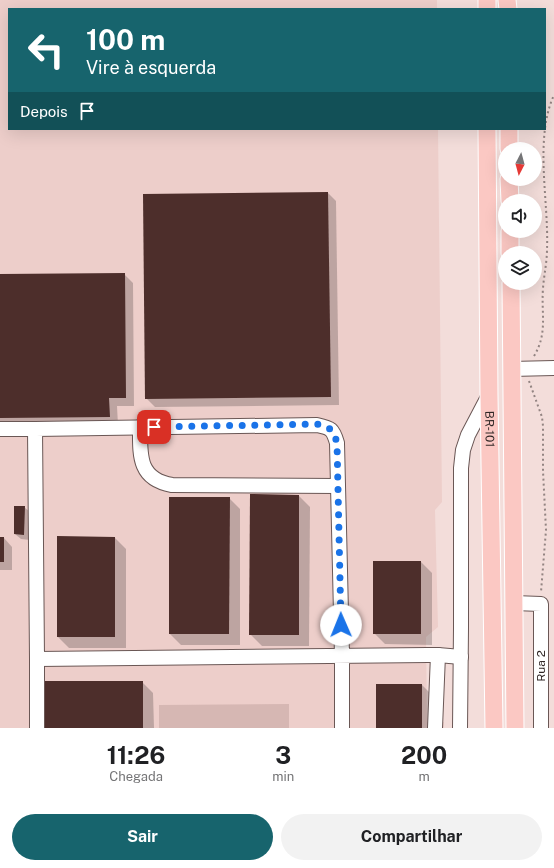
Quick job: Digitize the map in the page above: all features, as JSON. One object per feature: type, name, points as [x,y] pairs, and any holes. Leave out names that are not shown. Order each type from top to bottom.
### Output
[{"type":"main road","name":"BR-101","points":[[487,130],[494,728]]},
{"type":"main road","points":[[509,130],[509,142]]},
{"type":"main road","name":"BR-101","points":[[511,290],[520,368],[514,603],[515,728]]},
{"type":"street","points":[[520,368],[554,368]]},
{"type":"street","points":[[460,728],[461,468],[463,450],[468,435],[489,395]]},
{"type":"street","points":[[0,429],[317,424],[327,427],[334,433],[337,443],[342,656],[342,728]]},
{"type":"street","points":[[140,427],[140,447],[144,466],[148,474],[154,479],[163,483],[172,485],[338,486]]},
{"type":"street","points":[[35,429],[37,728]]},
{"type":"street","points":[[514,603],[541,604]]},
{"type":"street","name":"Rua 2","points":[[541,604],[541,728]]},
{"type":"street","points":[[37,658],[438,655],[461,657]]},
{"type":"street","points":[[435,728],[438,655]]},
{"type":"path","points":[[546,128],[548,113],[554,95]]},
{"type":"path","points":[[541,604],[541,581],[546,530],[543,478],[543,426],[542,417],[532,392],[528,374],[520,368],[530,362],[539,347],[542,338],[542,289],[547,249],[544,173],[544,143],[546,130]]},
{"type":"shaded area","points":[[0,0],[437,0],[437,8],[8,8],[8,130],[438,130],[442,502],[435,510],[438,627],[426,637],[427,722],[444,722],[444,728],[0,728]]},
{"type":"shaded area","points":[[289,704],[289,728],[159,728],[159,705]]},
{"type":"building","points":[[328,192],[331,397],[145,399],[143,194]]},
{"type":"building","points":[[125,273],[126,398],[109,398],[110,417],[0,418],[0,274]]},
{"type":"building","points":[[250,494],[299,495],[299,635],[249,635]]},
{"type":"building","points":[[169,497],[230,497],[229,634],[169,634]]},
{"type":"building","points":[[14,506],[25,506],[24,535],[14,534]]},
{"type":"building","points":[[57,536],[115,537],[115,637],[57,637]]},
{"type":"building","points":[[0,537],[4,537],[4,562],[0,562]]},
{"type":"building","points":[[373,561],[421,561],[421,634],[373,634]]},
{"type":"building","points":[[40,681],[143,681],[143,728],[40,728]]},
{"type":"building","points":[[376,684],[422,684],[422,728],[376,728]]},
{"type":"route","points":[[154,427],[317,424],[327,427],[334,433],[337,443],[341,625]]}]
